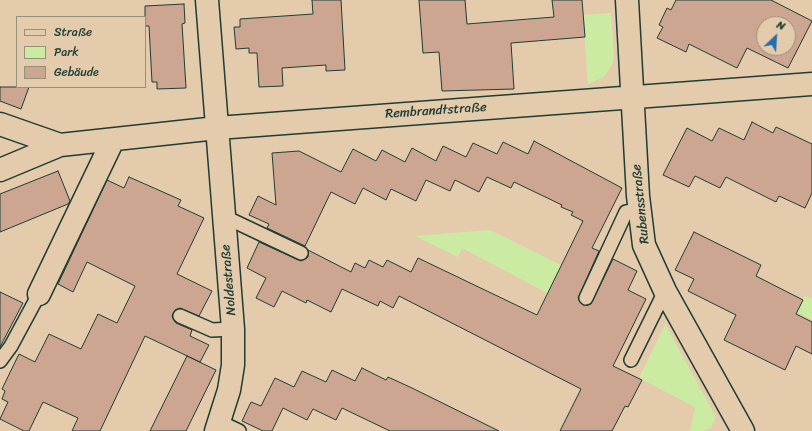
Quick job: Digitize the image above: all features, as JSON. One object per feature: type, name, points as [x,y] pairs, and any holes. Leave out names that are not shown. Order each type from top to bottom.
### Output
[{"type":"street","name":"Noldestraße","points":[[207,0],[233,329],[233,365],[229,390],[218,426]]},
{"type":"street","name":"Rubensstraße","points":[[627,0],[639,209],[644,245],[665,291],[743,431]]},
{"type":"street","name":"Rembrandtstraße","points":[[60,145],[217,128],[812,84]]},
{"type":"street","points":[[0,124],[60,145]]},
{"type":"street","points":[[39,294],[113,140]]},
{"type":"street","points":[[0,170],[60,145]]},
{"type":"lane","points":[[586,298],[626,212],[639,209]]},
{"type":"lane","points":[[223,216],[300,253]]},
{"type":"lane","points":[[631,360],[665,291]]},
{"type":"lane","points":[[0,361],[11,346],[39,294]]},
{"type":"lane","points":[[180,316],[212,330],[233,329]]},
{"type":"lane","points":[[218,426],[239,431]]},
{"type":"green space","points":[[611,13],[614,57],[612,64],[604,77],[588,84],[583,15]]},
{"type":"green space","points":[[490,230],[561,265],[568,311],[544,300],[547,293],[462,248],[458,257],[415,236]]},
{"type":"green space","points":[[805,296],[812,299],[812,320],[797,312]]},
{"type":"green space","points":[[665,324],[716,417],[711,428],[703,431],[690,431],[695,407],[639,378]]},
{"type":"building","points":[[312,0],[341,0],[345,70],[326,71],[326,65],[282,68],[283,86],[259,87],[257,53],[249,53],[249,48],[236,49],[234,27],[240,27],[240,19],[313,14]]},
{"type":"building","points":[[419,0],[465,0],[467,24],[554,17],[552,0],[582,0],[585,37],[511,43],[514,89],[442,91],[439,52],[423,53]]},
{"type":"building","points":[[676,0],[771,0],[812,21],[796,52],[796,16],[756,16],[756,52],[747,48],[737,68],[689,44],[686,52],[657,38],[663,27],[659,25],[667,8],[671,10]]},
{"type":"building","points":[[184,4],[185,23],[182,24],[186,88],[157,89],[157,82],[152,82],[149,26],[146,26],[145,6]]},
{"type":"building","points":[[763,56],[794,56],[788,68]]},
{"type":"building","points":[[0,87],[29,88],[21,109],[0,101]]},
{"type":"building","points":[[752,122],[773,133],[776,127],[812,144],[812,193],[805,208],[779,196],[776,202],[726,177],[720,188],[695,176],[689,187],[663,175],[687,128],[712,141],[719,128],[744,140]]},
{"type":"building","points":[[534,141],[622,188],[592,248],[599,251],[578,298],[583,305],[591,304],[613,259],[637,271],[628,290],[646,299],[613,366],[642,380],[628,407],[625,406],[612,431],[560,431],[581,389],[399,296],[393,308],[380,301],[378,306],[342,289],[331,312],[307,300],[306,303],[282,291],[274,307],[256,298],[266,278],[247,268],[259,242],[301,261],[308,257],[308,250],[351,272],[355,263],[365,268],[369,260],[383,267],[387,260],[411,272],[418,258],[537,315],[583,221],[571,215],[573,212],[561,207],[562,205],[514,182],[511,188],[487,177],[479,192],[455,180],[450,191],[426,180],[416,201],[391,189],[386,200],[363,188],[355,204],[331,192],[305,246],[267,228],[269,224],[249,215],[258,196],[276,205],[272,153],[299,151],[341,172],[353,149],[376,161],[382,150],[405,162],[412,148],[436,161],[443,146],[466,157],[473,143],[497,154],[503,142],[528,154]]},
{"type":"building","points":[[58,171],[70,201],[68,204],[0,232],[0,194]]},
{"type":"building","points":[[129,177],[181,200],[178,206],[204,218],[177,274],[212,291],[199,316],[180,308],[175,310],[172,316],[176,323],[192,330],[190,336],[209,345],[200,362],[145,336],[100,431],[72,431],[78,418],[43,402],[29,431],[24,431],[0,419],[8,402],[2,399],[5,391],[2,389],[19,354],[35,362],[49,334],[81,349],[98,314],[117,323],[135,286],[87,262],[73,292],[58,284],[107,180],[124,188]]},
{"type":"building","points":[[694,232],[761,265],[756,276],[803,300],[796,314],[812,322],[812,354],[796,346],[785,370],[724,340],[736,315],[688,291],[694,279],[675,270]]},
{"type":"building","points":[[0,292],[23,303],[0,347]]},
{"type":"building","points":[[187,356],[216,370],[186,431],[150,431]]},
{"type":"building","points":[[362,368],[386,380],[388,377],[412,388],[499,431],[390,431],[342,408],[336,420],[313,409],[307,420],[283,408],[272,431],[263,431],[242,421],[251,402],[261,406],[275,378],[294,387],[302,371],[326,382],[332,370],[355,381]]}]
